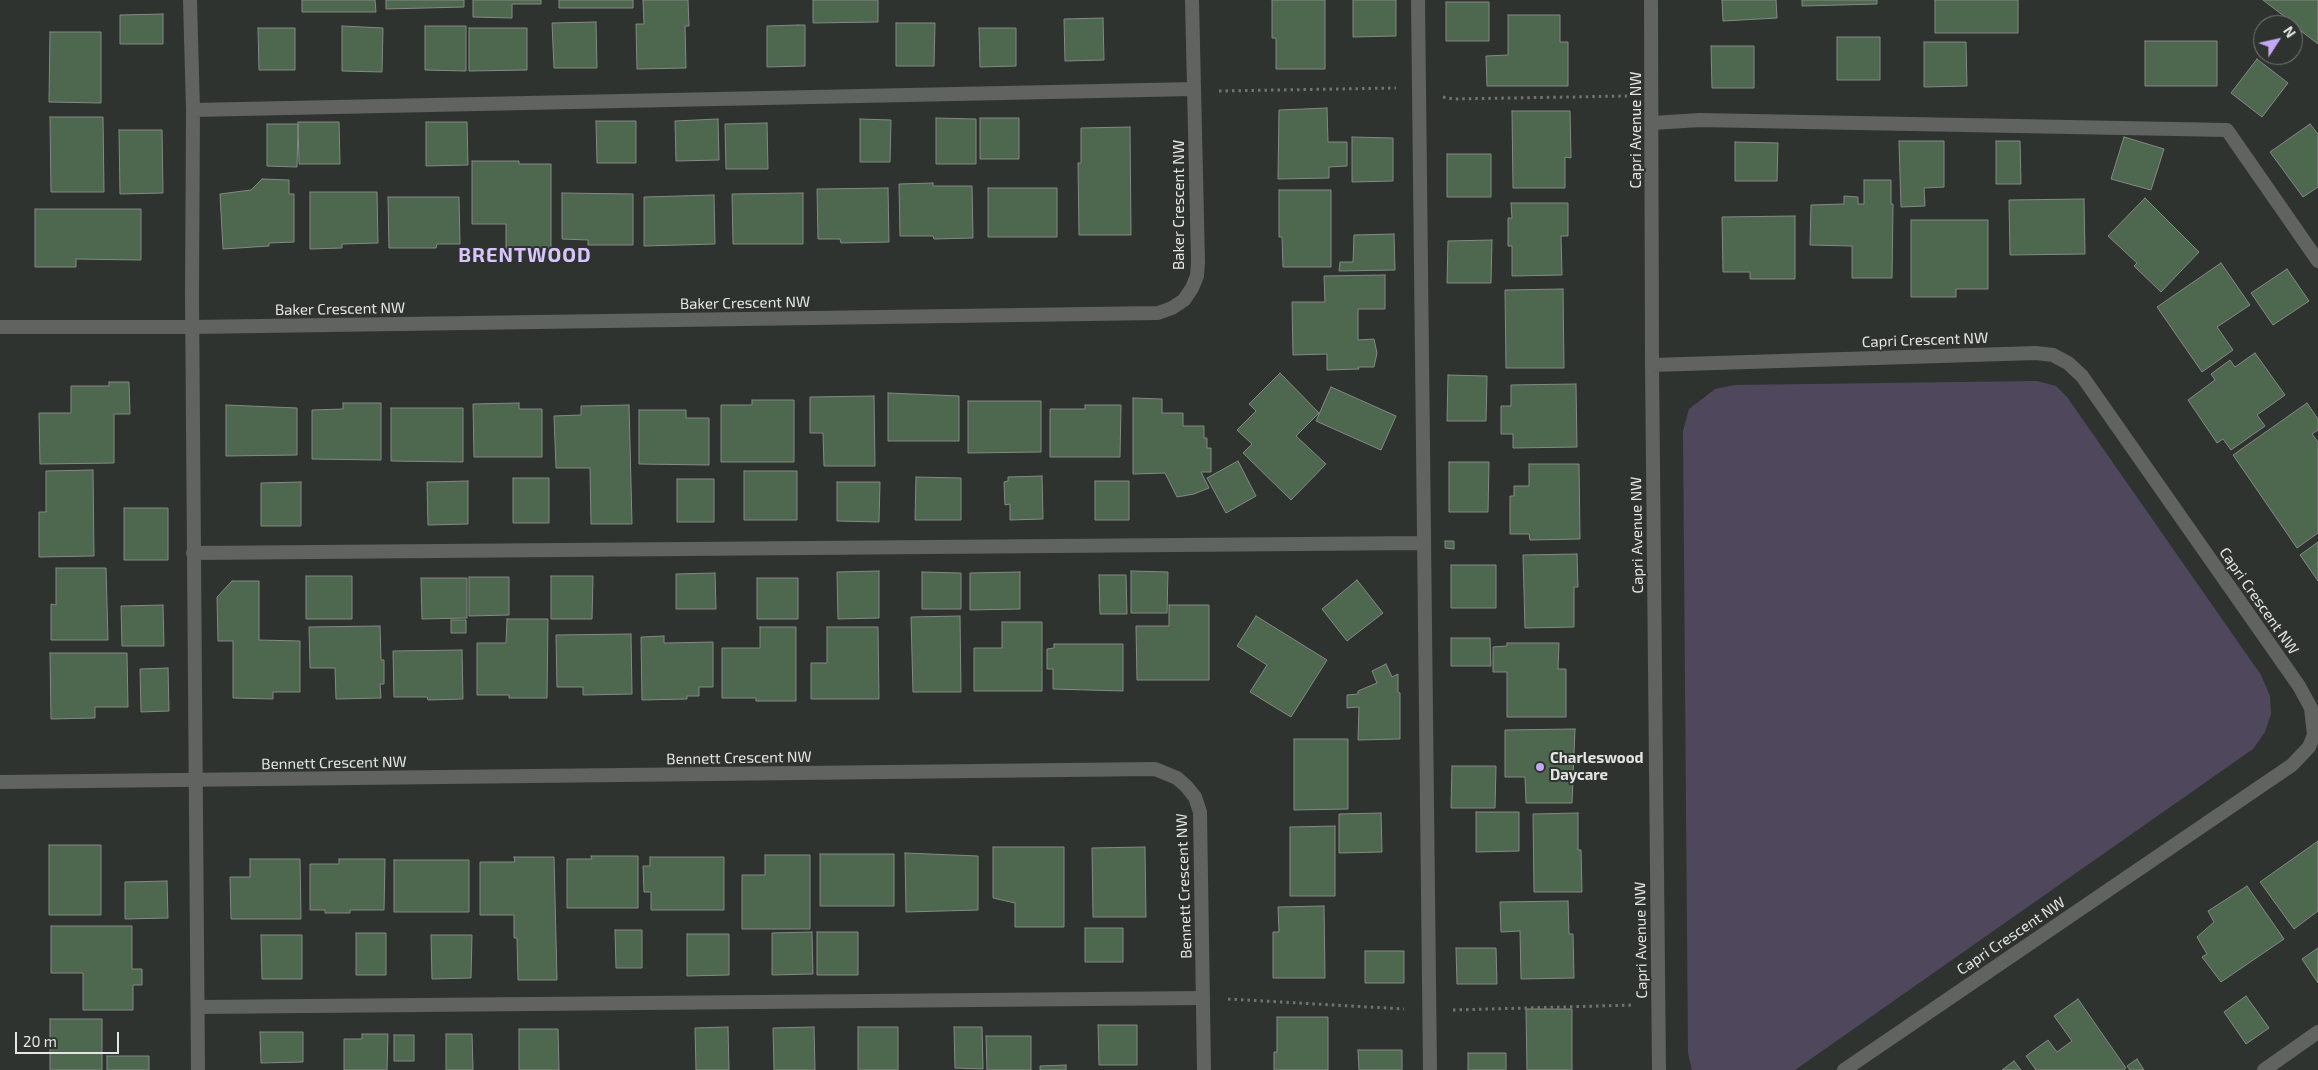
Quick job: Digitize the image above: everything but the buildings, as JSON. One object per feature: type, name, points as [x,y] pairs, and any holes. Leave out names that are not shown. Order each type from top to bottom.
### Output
[{"type":"street","points":[[190,0],[198,1070]]},
{"type":"street","name":"Baker Crescent NW","points":[[0,327],[192,327],[1158,314],[1184,300],[1197,276],[1192,0]]},
{"type":"street","points":[[1418,0],[1430,1070]]},
{"type":"street","name":"Capri Avenue NW","points":[[1651,0],[1652,365],[1659,1070]]},
{"type":"street","points":[[192,110],[1194,89]]},
{"type":"street","points":[[1652,123],[1700,120],[2227,130],[2318,261]]},
{"type":"street","name":"Capri Crescent NW","points":[[1652,365],[2036,353],[2053,355],[2068,363],[2082,376],[2299,686],[2311,708],[2314,735],[2309,747],[2292,764],[1844,1070]]},
{"type":"street","points":[[193,553],[1424,543]]},
{"type":"street","name":"Bennett Crescent NW","points":[[0,782],[1155,769],[1177,778],[1186,786],[1195,798],[1200,812],[1204,1070]]},
{"type":"street","points":[[198,1007],[1203,998]]},
{"type":"street","points":[[2264,1070],[2318,1032]]},
{"type":"shaded area","points":[[2037,381],[2056,386],[2067,397],[2261,675],[2270,696],[2271,714],[2265,732],[2253,749],[1795,1070],[1692,1070],[1688,1053],[1683,431],[1689,409],[1715,389],[1735,385]]},
{"type":"place","name":"Charleswood Daycare","points":[[1540,767]]},
{"type":"district","name":"BRENTWOOD","points":[[525,255]]}]
